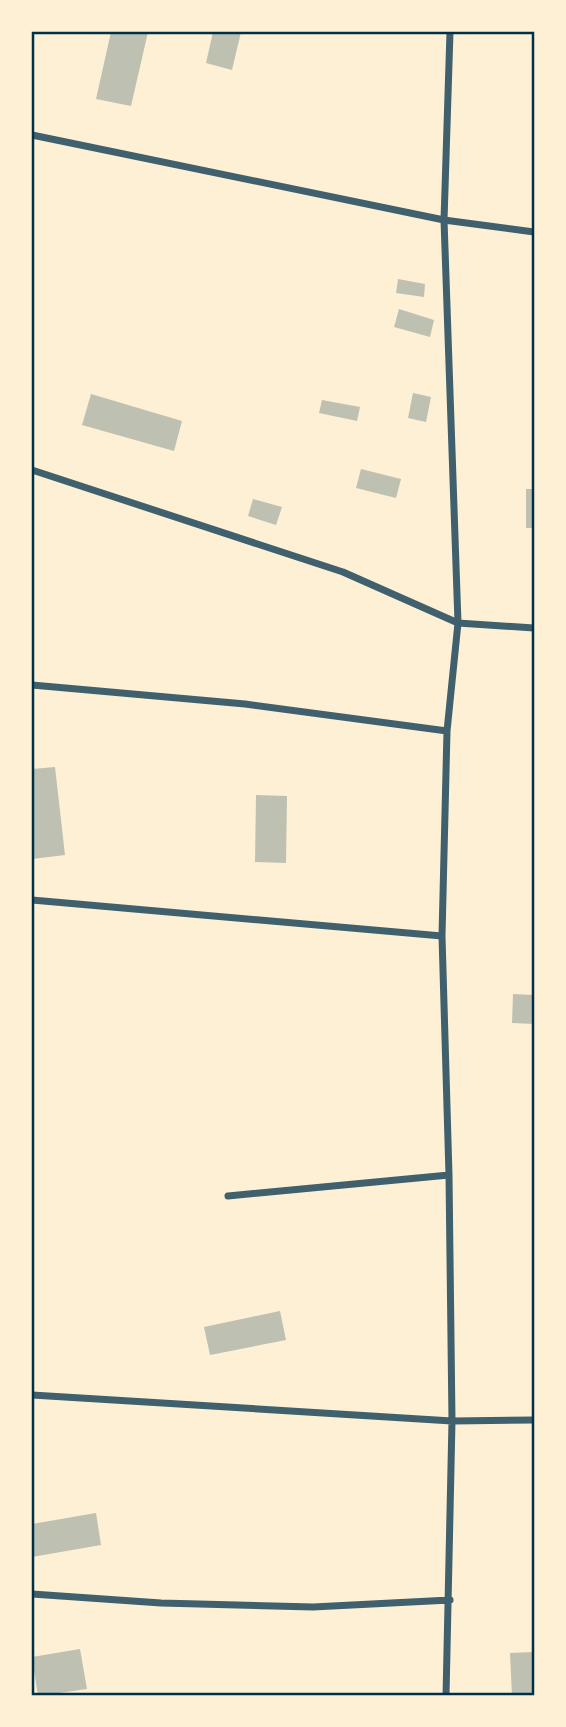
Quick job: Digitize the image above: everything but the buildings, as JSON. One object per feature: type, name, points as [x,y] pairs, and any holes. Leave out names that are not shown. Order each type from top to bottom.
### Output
[{"type":"street","points":[[446,1696],[452,1421],[442,936],[447,731],[458,623],[444,220],[450,32]]},
{"type":"street","points":[[32,135],[444,220],[534,232]]},
{"type":"street","points":[[32,470],[343,572],[458,623],[534,628]]},
{"type":"street","points":[[32,685],[245,704],[447,731]]},
{"type":"street","points":[[32,900],[442,936]]},
{"type":"street","points":[[228,1196],[449,1175]]},
{"type":"street","points":[[32,1395],[452,1421],[534,1420]]},
{"type":"street","points":[[32,1594],[160,1603],[313,1607],[450,1600]]}]
